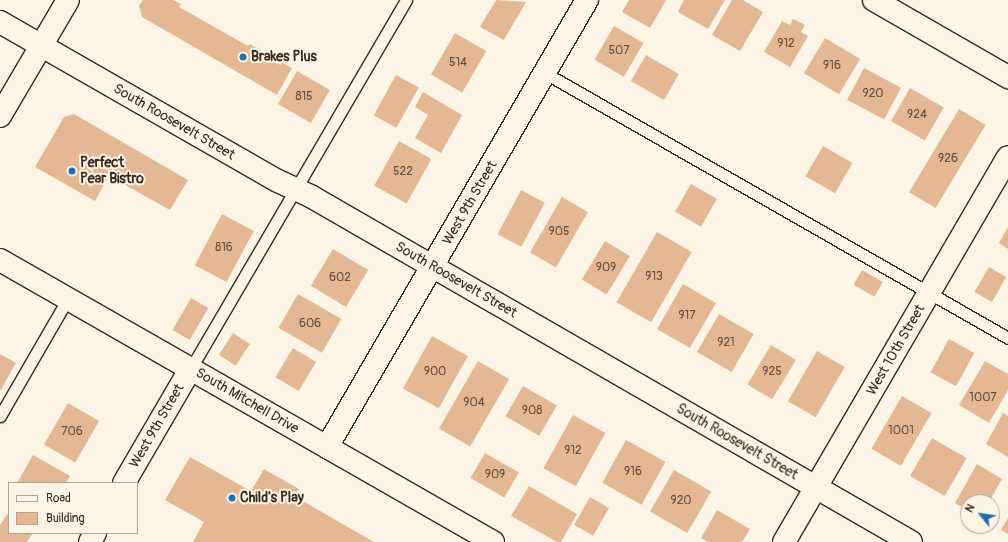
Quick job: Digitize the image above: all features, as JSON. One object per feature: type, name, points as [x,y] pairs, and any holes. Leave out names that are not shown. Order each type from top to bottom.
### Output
[{"type":"street","points":[[0,116],[68,0]]},
{"type":"street","name":"West 9th Street","points":[[327,447],[588,0]]},
{"type":"street","points":[[874,0],[1008,77]]},
{"type":"street","name":"South Roosevelt Street","points":[[0,22],[433,267],[910,542]]},
{"type":"street","name":"West 10th Street","points":[[784,542],[1008,157]]},
{"type":"street","name":"South Mitchell Drive","points":[[0,260],[493,542]]},
{"type":"street","name":"West 9th Street","points":[[125,482],[191,368]]},
{"type":"lane","points":[[191,368],[406,0]]},
{"type":"lane","points":[[545,73],[1008,338]]},
{"type":"lane","points":[[0,416],[68,298]]},
{"type":"building","name":"Brakes Plus","points":[[143,0],[173,0],[181,4],[179,7],[248,46],[250,44],[292,68],[277,95],[142,17],[139,6]]},
{"type":"building","points":[[496,0],[526,2],[504,40],[480,27]]},
{"type":"building","points":[[629,0],[666,0],[650,28],[622,12]]},
{"type":"building","points":[[684,0],[725,0],[708,29],[678,12]]},
{"type":"building","points":[[732,0],[743,0],[763,12],[740,51],[712,35]]},
{"type":"building","points":[[793,19],[805,25],[801,32],[808,36],[790,67],[764,52],[782,21],[790,25]]},
{"type":"building","points":[[614,26],[643,43],[624,77],[594,60]]},
{"type":"building","points":[[455,33],[486,51],[462,93],[431,75]]},
{"type":"building","points":[[825,38],[860,59],[839,94],[804,73]]},
{"type":"building","points":[[646,55],[679,74],[664,100],[631,81]]},
{"type":"building","points":[[864,68],[901,88],[884,120],[847,100]]},
{"type":"building","points":[[297,71],[330,90],[311,123],[278,104]]},
{"type":"building","points":[[396,75],[419,88],[396,128],[374,115]]},
{"type":"building","points":[[910,88],[944,108],[925,140],[891,121]]},
{"type":"building","points":[[423,92],[462,115],[441,153],[415,138],[428,115],[415,107]]},
{"type":"building","points":[[959,109],[986,125],[936,208],[909,192]]},
{"type":"building","points":[[74,114],[188,180],[170,210],[109,176],[95,201],[35,167],[64,117]]},
{"type":"building","points":[[399,141],[431,159],[407,204],[374,186]]},
{"type":"building","points":[[823,146],[852,163],[835,193],[806,176]]},
{"type":"building","points":[[691,184],[717,199],[701,227],[675,212]]},
{"type":"building","points":[[521,190],[545,203],[521,247],[498,234]]},
{"type":"building","points":[[562,197],[588,212],[556,267],[530,252]]},
{"type":"building","points":[[222,214],[254,231],[227,282],[195,265]]},
{"type":"building","points":[[1008,227],[1008,249],[999,243]]},
{"type":"building","points":[[657,232],[692,252],[651,322],[616,302]]},
{"type":"building","points":[[605,241],[630,256],[607,295],[582,280]]},
{"type":"building","points":[[333,249],[368,270],[346,307],[311,286]]},
{"type":"building","points":[[989,267],[1006,277],[992,302],[974,292]]},
{"type":"building","points":[[862,270],[883,282],[874,297],[854,285]]},
{"type":"building","points":[[683,284],[716,303],[690,348],[657,329]]},
{"type":"building","points":[[298,294],[341,319],[322,353],[278,328]]},
{"type":"building","points":[[191,298],[208,308],[190,340],[172,330]]},
{"type":"building","points":[[719,314],[754,334],[732,372],[697,352]]},
{"type":"building","points":[[233,333],[250,344],[236,366],[219,355]]},
{"type":"building","points":[[432,336],[468,356],[439,408],[403,388]]},
{"type":"building","points":[[949,339],[974,353],[956,386],[931,372]]},
{"type":"building","points":[[771,345],[796,360],[772,399],[747,384]]},
{"type":"building","points":[[293,348],[316,362],[299,391],[275,377]]},
{"type":"building","points":[[817,351],[845,367],[816,417],[788,401]]},
{"type":"building","points":[[0,354],[16,363],[0,391]]},
{"type":"building","points":[[478,361],[509,379],[470,447],[439,429]]},
{"type":"building","points":[[985,361],[1008,374],[1008,390],[989,423],[959,405]]},
{"type":"building","points":[[523,386],[557,406],[539,436],[506,416]]},
{"type":"building","points":[[902,396],[931,413],[901,466],[872,449]]},
{"type":"building","points":[[68,403],[99,421],[75,463],[44,445]]},
{"type":"building","points":[[1003,413],[1008,416],[1008,457],[986,444]]},
{"type":"building","points":[[573,415],[605,433],[576,486],[543,468]]},
{"type":"building","points":[[932,438],[967,458],[945,496],[910,476]]},
{"type":"building","points":[[626,440],[665,462],[642,505],[602,483]]},
{"type":"building","points":[[485,453],[519,472],[504,498],[470,478]]},
{"type":"building","points":[[33,455],[70,476],[67,482],[18,482]]},
{"type":"building","name":"Child's Play","points":[[190,457],[251,491],[264,469],[299,489],[294,496],[374,542],[193,542],[204,522],[165,500]]},
{"type":"building","points":[[977,464],[1002,479],[994,494],[960,494]]},
{"type":"building","points":[[674,470],[711,492],[687,533],[650,512]]},
{"type":"building","points":[[529,486],[577,514],[561,542],[557,542],[511,516]]},
{"type":"building","points":[[960,494],[960,506],[955,503]]},
{"type":"building","points":[[590,497],[609,508],[593,536],[574,525]]},
{"type":"building","points":[[717,510],[750,529],[742,542],[708,542],[701,538]]},
{"type":"building","points":[[7,514],[8,534],[32,534],[27,542],[0,542],[0,525]]},
{"type":"building","points":[[1008,518],[1008,534],[1001,530]]},
{"type":"place","name":"Brakes Plus","points":[[243,57]]},
{"type":"place","name":"Perfect Pear Bistro","points":[[72,171]]},
{"type":"place","name":"Child's Play","points":[[232,498]]}]
